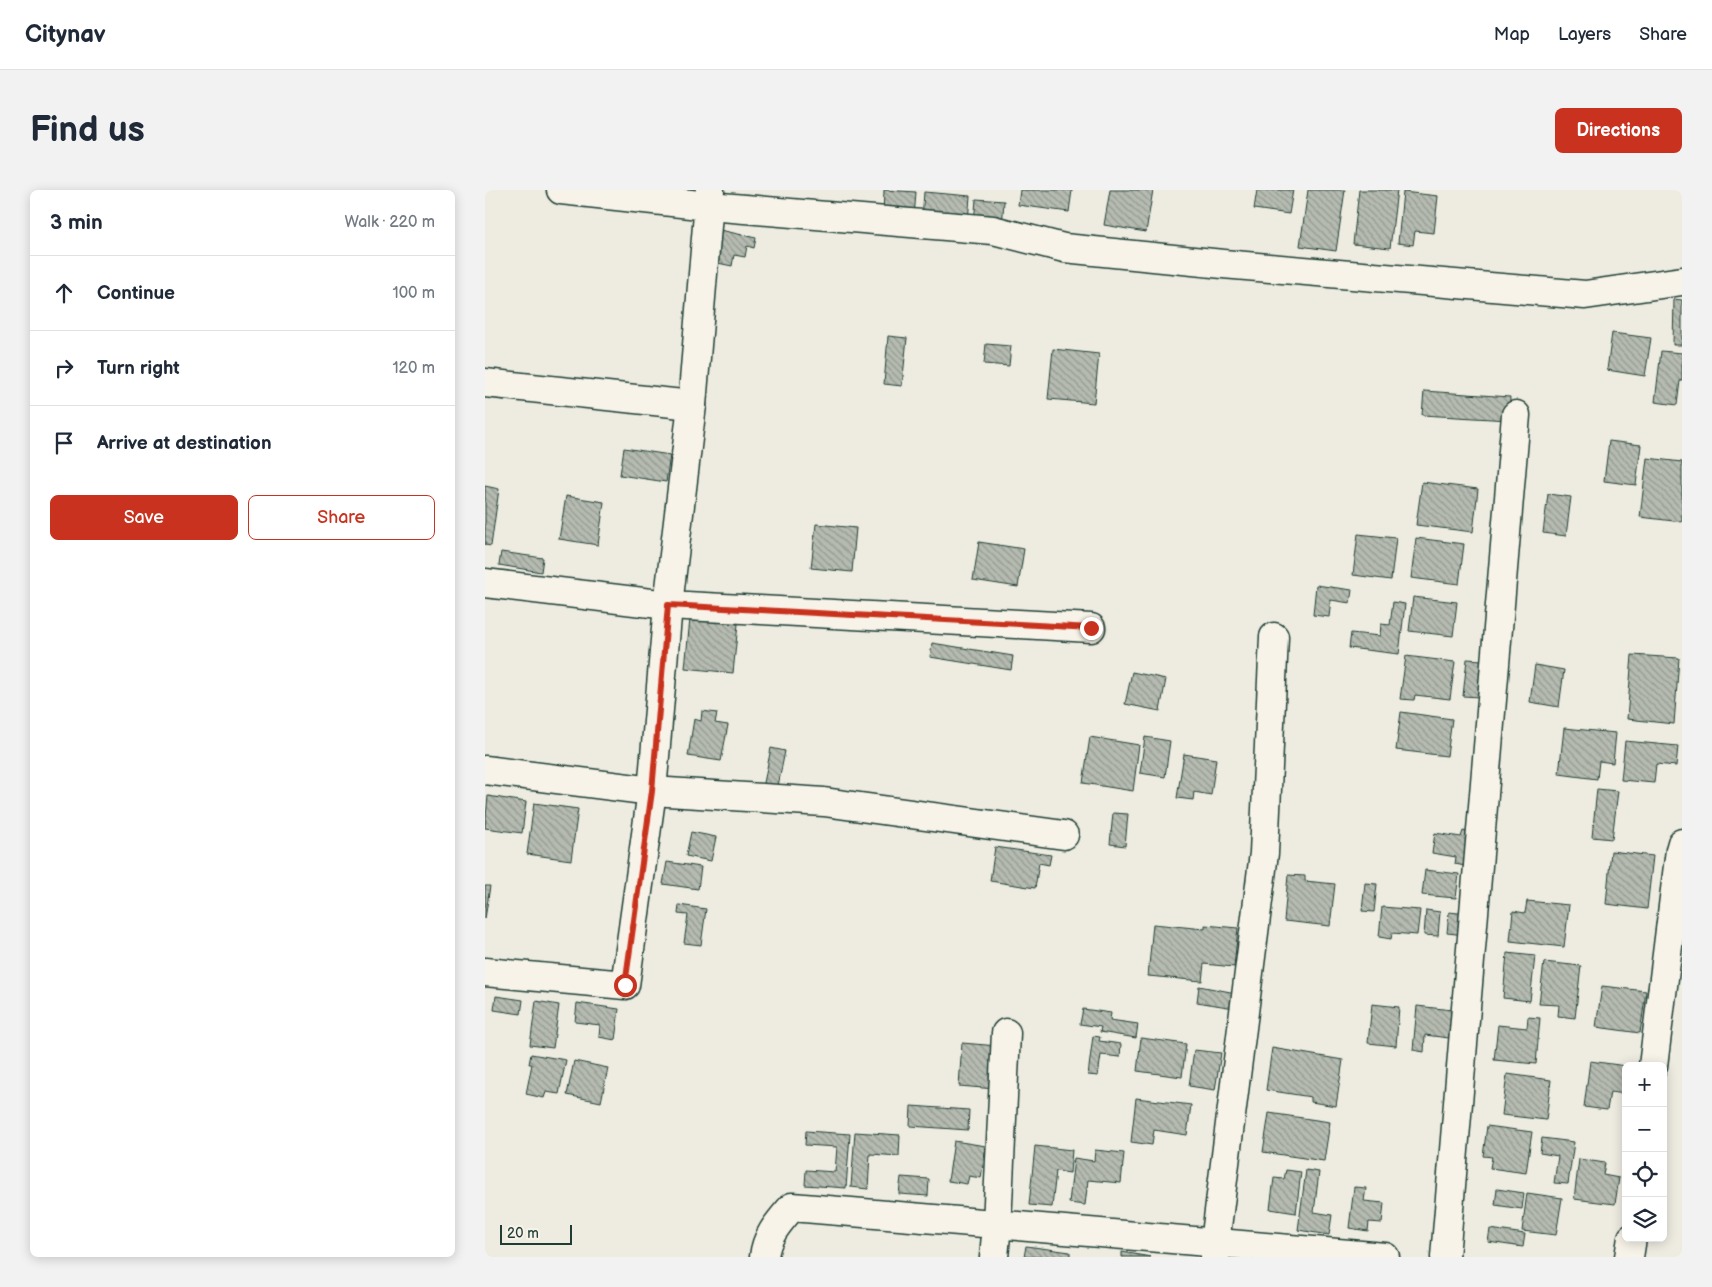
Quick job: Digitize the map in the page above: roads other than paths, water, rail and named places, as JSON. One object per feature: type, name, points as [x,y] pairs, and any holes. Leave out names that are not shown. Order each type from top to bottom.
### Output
[{"type":"street","points":[[561,190],[709,198],[993,230],[1065,248],[1223,264],[1585,295],[1682,281]]},
{"type":"street","points":[[485,972],[625,985],[652,791],[668,605],[692,405],[709,198]]},
{"type":"street","points":[[485,383],[692,405]]},
{"type":"street","points":[[1445,1257],[1516,415]]},
{"type":"street","points":[[485,583],[668,605],[1091,628]]},
{"type":"street","points":[[1216,1250],[1264,853],[1274,637]]},
{"type":"street","points":[[485,770],[652,791],[824,802],[1064,835]]},
{"type":"street","points":[[1654,1062],[1682,843]]},
{"type":"street","points":[[994,1257],[1006,1033]]},
{"type":"street","points":[[764,1257],[772,1230],[792,1207],[997,1224],[1216,1250],[1385,1257]]},
{"type":"street","points":[[1629,1257],[1631,1242]]}]
